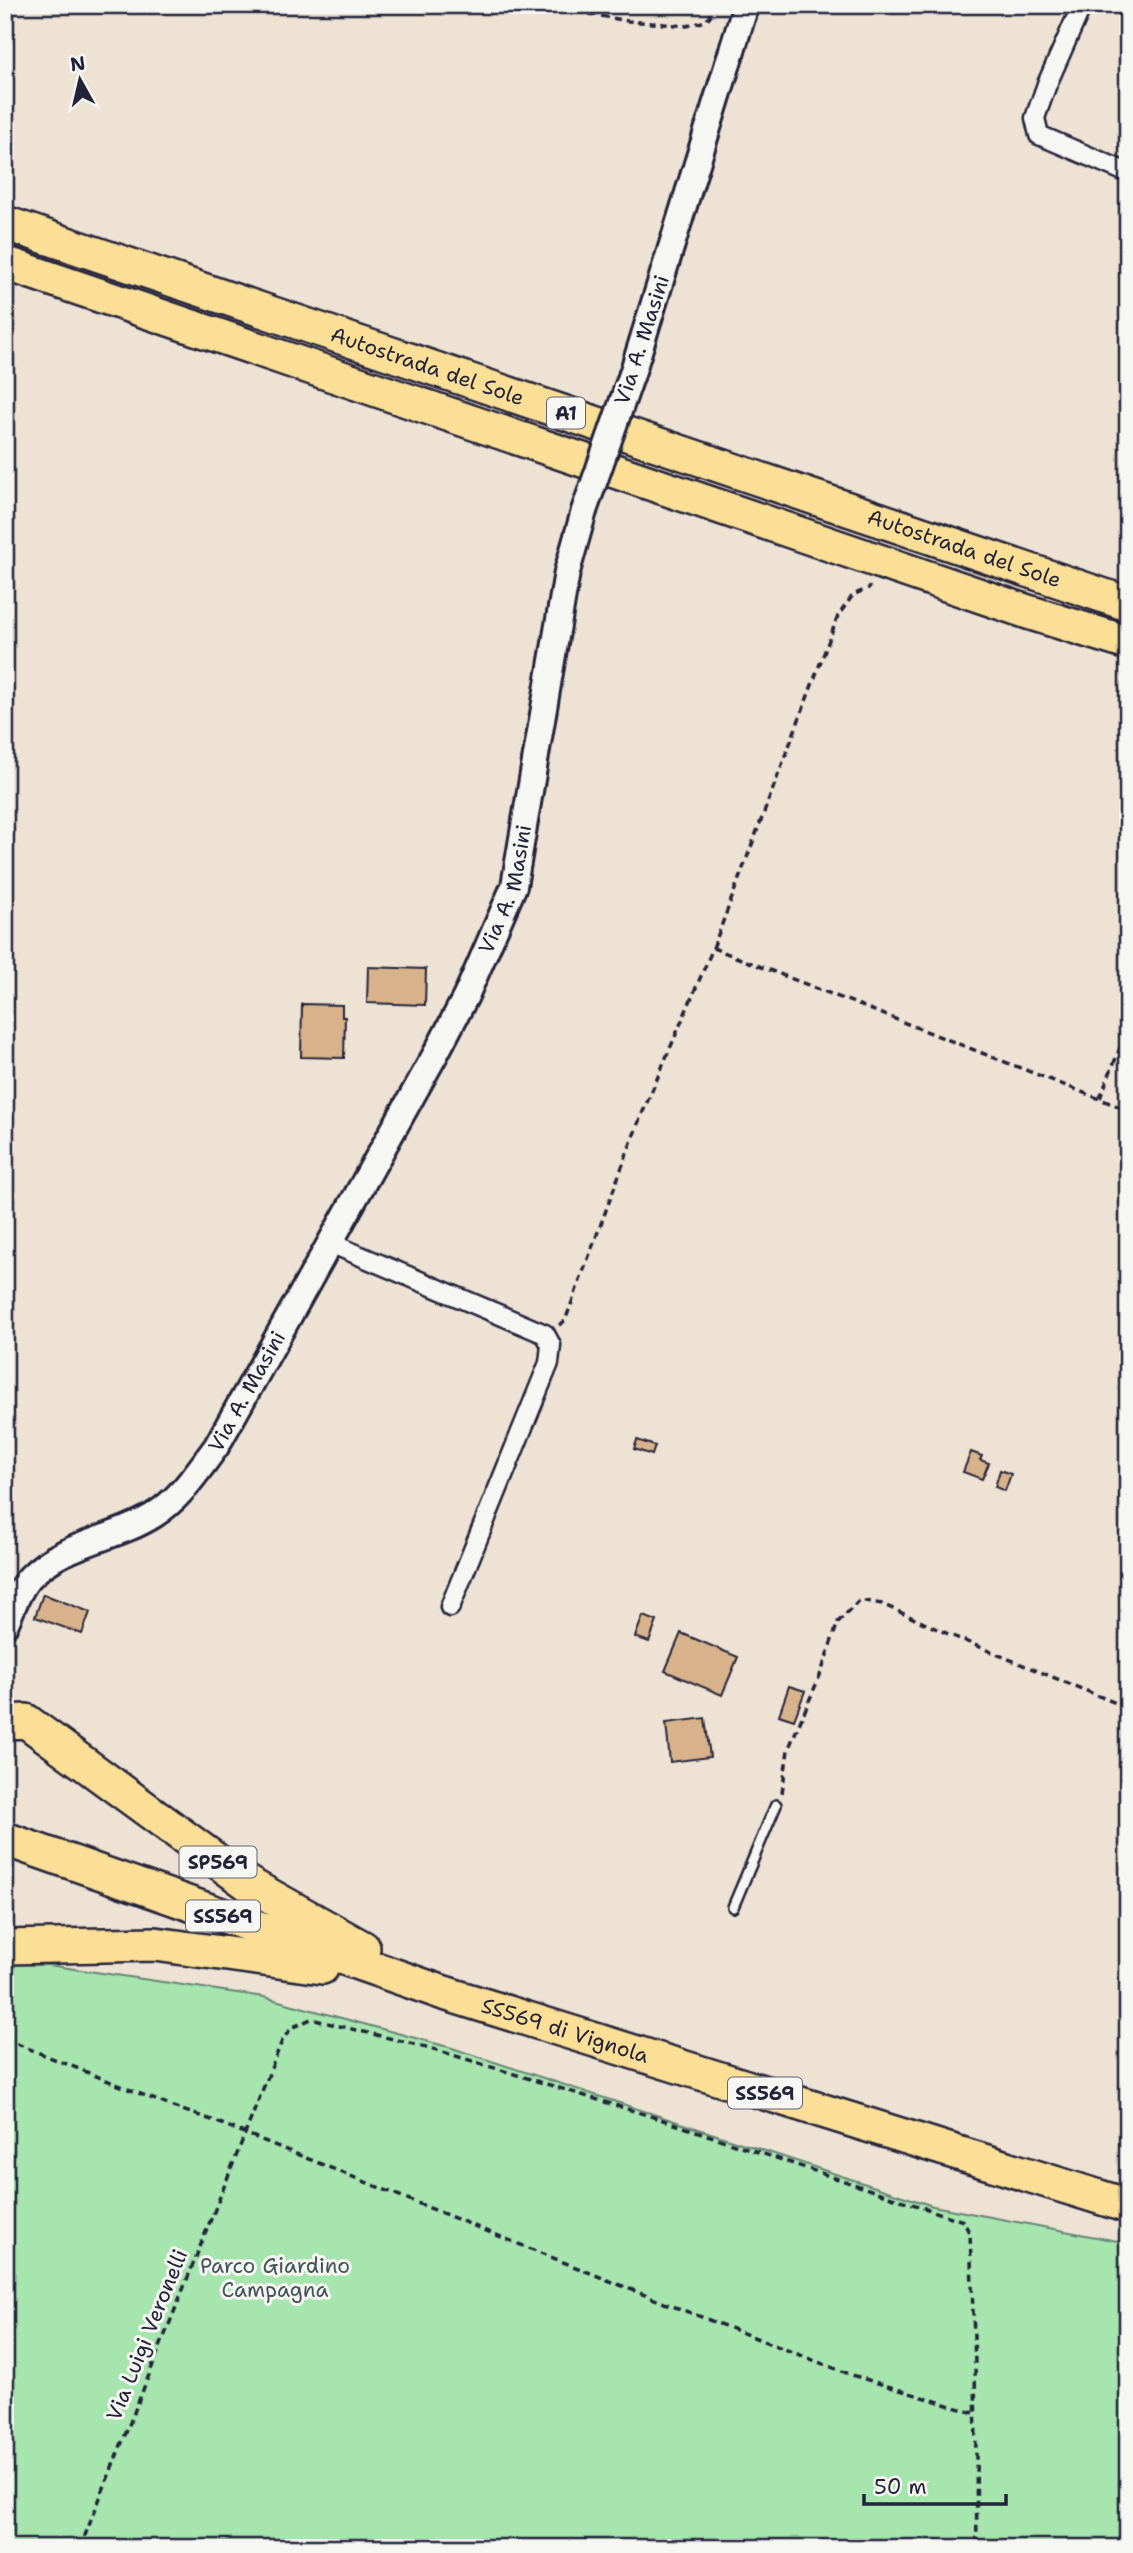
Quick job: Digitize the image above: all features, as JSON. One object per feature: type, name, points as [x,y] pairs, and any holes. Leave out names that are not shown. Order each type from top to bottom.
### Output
[{"type":"highway","name":"Autostrada del Sole","points":[[5,223],[1128,604]]},
{"type":"highway","name":"Autostrada del Sole","points":[[5,263],[1028,612],[1128,643]]},
{"type":"highway","name":"SP569","points":[[12,1715],[247,1883],[441,1992]]},
{"type":"highway","name":"SS569 di Vignola","points":[[5,1839],[441,1992],[1128,2206]]},
{"type":"highway","points":[[5,1947],[155,1944],[303,1963],[441,1992]]},
{"type":"street","name":"Via A. Masini","points":[[5,1625],[28,1579],[54,1557],[152,1516],[187,1486],[216,1447],[466,996],[514,886],[567,572],[584,511],[632,374],[746,5]]},
{"type":"street","points":[[1082,5],[1035,118],[1039,135],[1128,173]]},
{"type":"street","points":[[330,1243],[545,1334],[551,1345],[549,1363],[450,1607]]},
{"type":"lane","points":[[733,1907],[776,1805]]},
{"type":"path","points":[[518,5],[687,26],[706,21],[718,5]]},
{"type":"path","points":[[545,1334],[565,1321],[639,1121],[713,948],[838,616],[853,595],[874,586]]},
{"type":"path","points":[[713,948],[1128,1110]]},
{"type":"path","points":[[1100,1098],[1128,1028]]},
{"type":"path","points":[[776,1805],[782,1796],[788,1750],[821,1673],[838,1622],[860,1600],[882,1604],[1128,1708]]},
{"type":"path","name":"Via Luigi Veronelli","points":[[80,2548],[282,2041],[291,2028],[312,2019],[429,2048],[663,2120],[952,2215],[963,2221],[970,2234],[975,2363],[974,2413]]},
{"type":"path","points":[[5,2039],[657,2300],[852,2375],[974,2413],[977,2548]]},
{"type":"green space","name":"Parco Giardino Campagna","points":[[5,1963],[48,1965],[264,1997],[452,2048],[933,2206],[1128,2243],[1128,2548],[5,2548]]},
{"type":"building","points":[[368,967],[426,969],[425,1005],[367,1003]]},
{"type":"building","points":[[302,1004],[342,1005],[342,1017],[345,1017],[344,1058],[301,1057]]},
{"type":"building","points":[[637,1440],[655,1446],[652,1455],[634,1449]]},
{"type":"building","points":[[971,1452],[982,1456],[980,1460],[989,1463],[982,1479],[963,1472]]},
{"type":"building","points":[[1000,1470],[1011,1474],[1005,1491],[995,1487]]},
{"type":"building","points":[[43,1594],[90,1612],[82,1634],[35,1617]]},
{"type":"building","points":[[643,1616],[657,1621],[649,1642],[635,1637]]},
{"type":"building","points":[[681,1633],[738,1657],[722,1695],[665,1671]]},
{"type":"building","points":[[789,1686],[805,1691],[794,1720],[779,1715]]},
{"type":"building","points":[[705,1718],[710,1757],[670,1762],[666,1723]]}]
